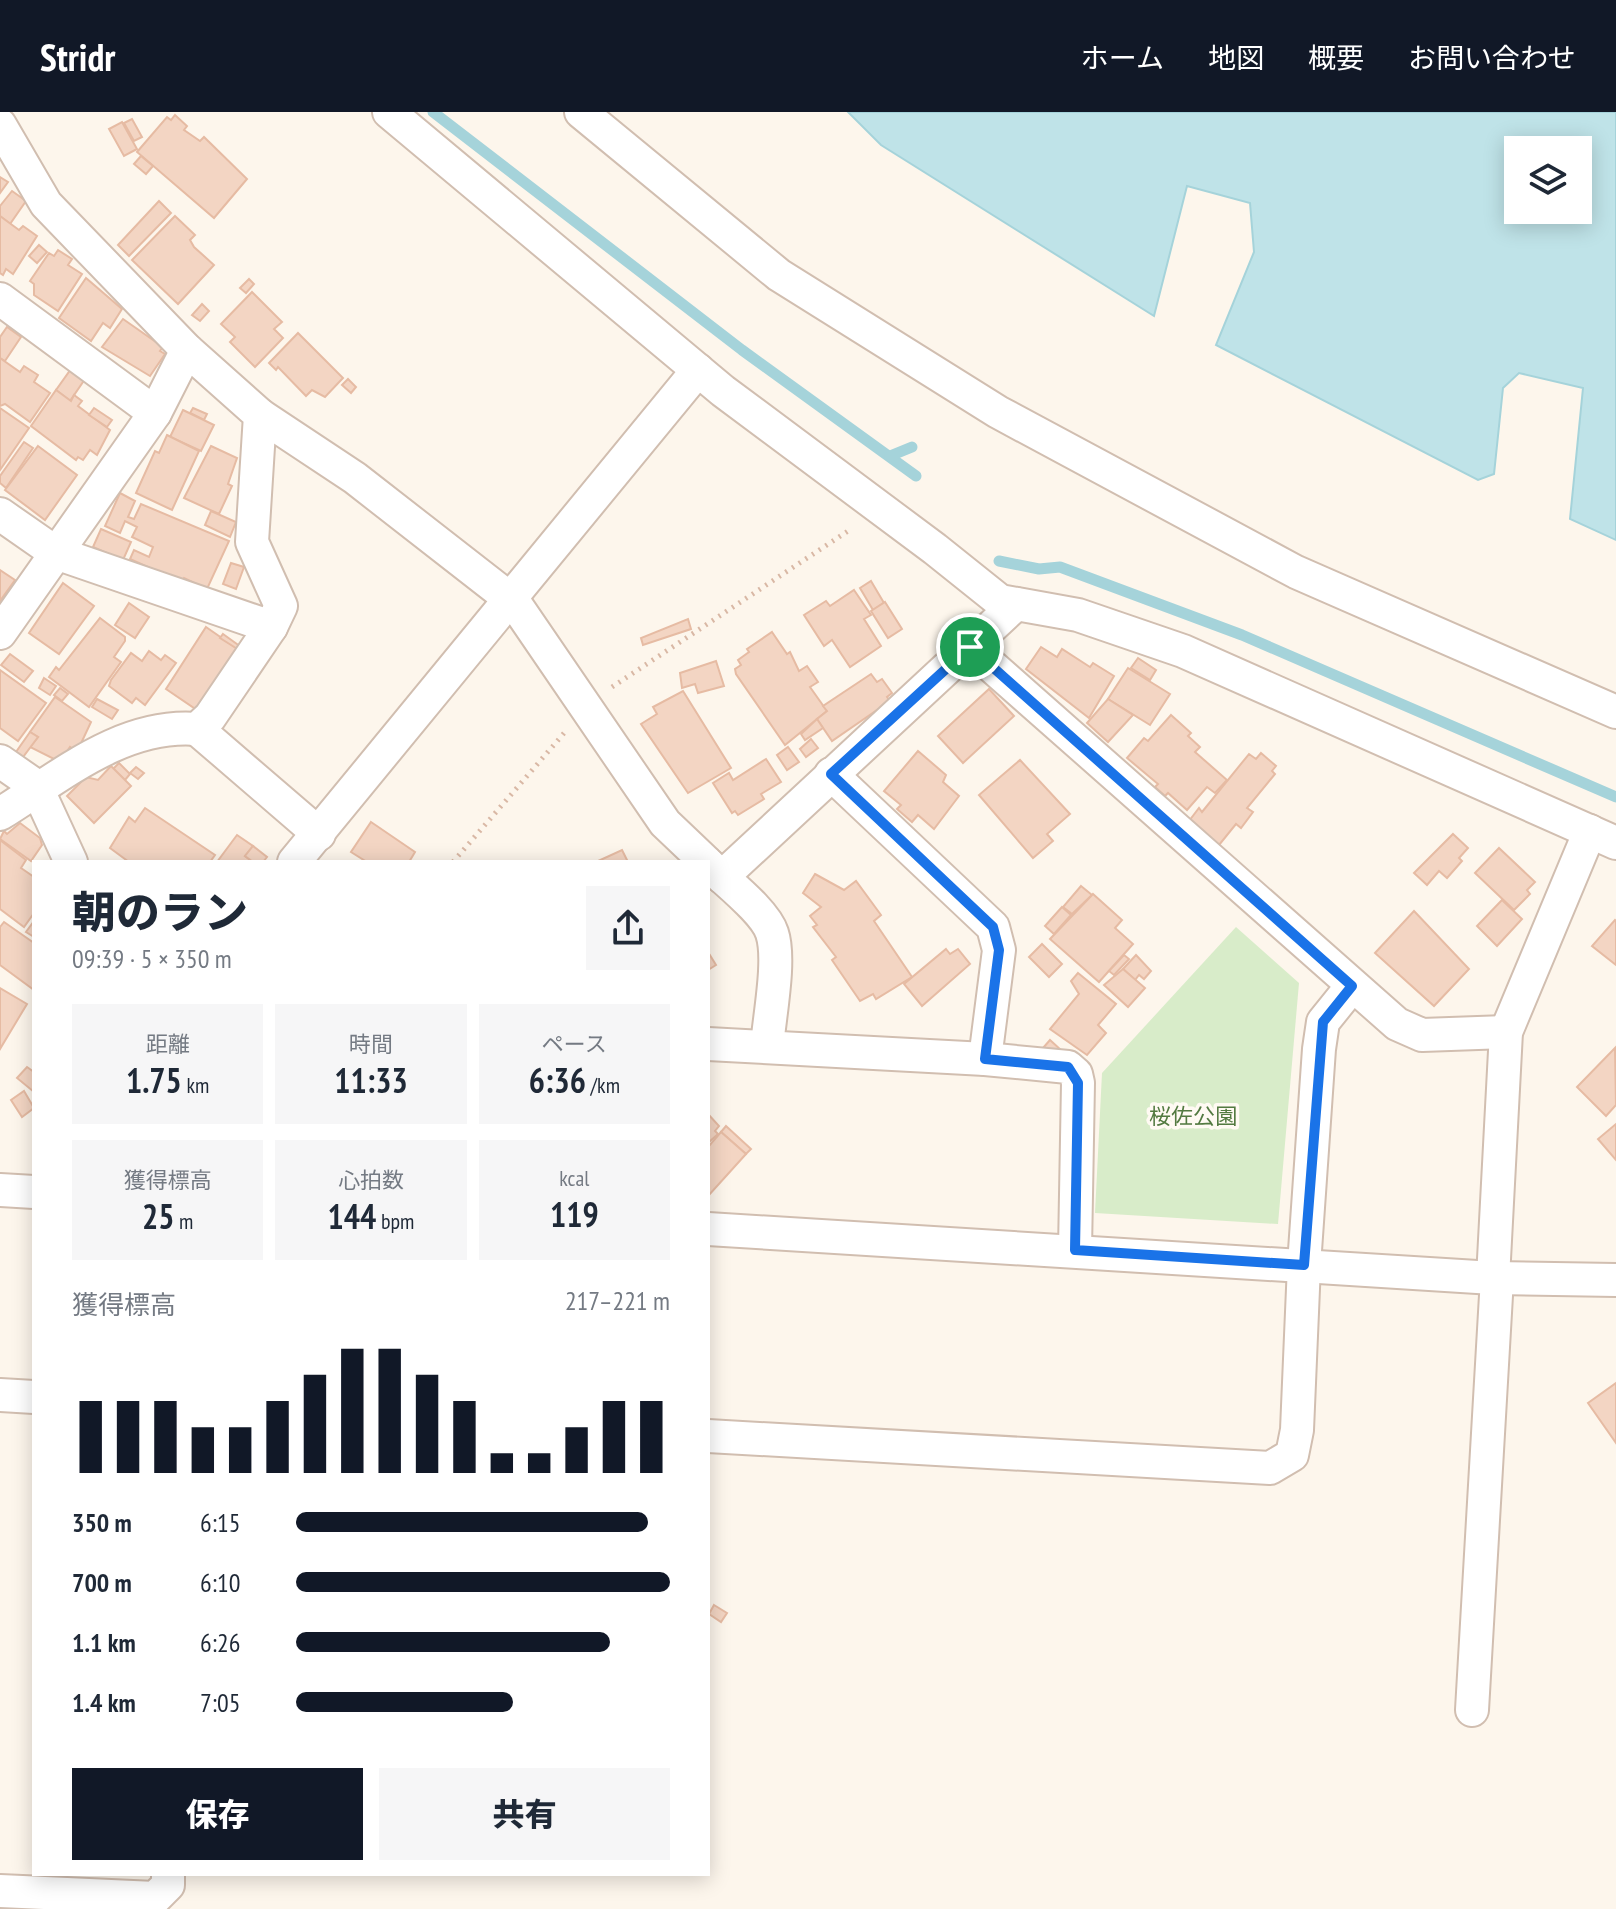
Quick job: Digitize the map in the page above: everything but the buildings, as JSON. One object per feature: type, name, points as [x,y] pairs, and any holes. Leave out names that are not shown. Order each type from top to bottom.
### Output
[{"type":"street","points":[[389,112],[698,370],[1000,601],[1078,615],[1183,651],[1603,837],[1506,1032],[1472,1710]]},
{"type":"street","points":[[581,112],[779,275],[998,412],[1296,572],[1616,712]]},
{"type":"street","points":[[0,125],[46,204],[187,350],[260,415],[355,478],[509,598],[587,706],[665,823],[705,860]]},
{"type":"street","points":[[0,299],[155,413]]},
{"type":"street","points":[[0,633],[155,413],[187,350]]},
{"type":"street","points":[[296,860],[698,370]]},
{"type":"street","points":[[197,729],[210,717],[271,627],[281,606],[252,542],[260,415]]},
{"type":"street","points":[[0,514],[56,553],[271,627]]},
{"type":"street","points":[[767,1047],[774,961],[772,933],[755,909],[712,867],[831,774],[1016,604]]},
{"type":"street","points":[[970,647],[1397,1024],[1422,1035],[1506,1032]]},
{"type":"street","points":[[0,814],[101,749],[175,727],[197,729],[319,834]]},
{"type":"street","points":[[0,761],[36,786],[70,860]]},
{"type":"street","points":[[831,774],[993,927],[999,950],[985,1059]]},
{"type":"street","points":[[710,1436],[1270,1468],[1292,1455],[1297,1430],[1304,1265],[1323,1022],[1352,986]]},
{"type":"street","points":[[710,1044],[985,1059],[1068,1067],[1076,1074],[1078,1083],[1075,1250]]},
{"type":"street","points":[[0,1190],[32,1192]]},
{"type":"street","points":[[710,1229],[1495,1278],[1616,1280]]},
{"type":"street","points":[[0,1395],[32,1397]]},
{"type":"street","points":[[0,1891],[155,1898],[168,1885],[168,1876]]},
{"type":"path","points":[[455,860],[587,706],[881,508]]},
{"type":"green space","name":"桜佐公園","points":[[1236,927],[1299,983],[1278,1224],[1095,1213],[1102,1073]]},
{"type":"water","points":[[848,112],[1616,112],[1616,540],[1570,519],[1583,388],[1519,373],[1503,388],[1494,474],[1478,480],[1216,345],[1254,252],[1250,203],[1187,186],[1154,316],[881,145]]},
{"type":"waterway","points":[[433,112],[742,350],[916,476]]},
{"type":"waterway","points":[[890,456],[912,447]]},
{"type":"waterway","points":[[999,561],[1039,569],[1060,567],[1242,635],[1616,797]]},
{"type":"route","points":[[970,647],[1352,986],[1323,1022],[1304,1265],[1075,1250],[1076,1074],[1068,1067],[985,1059],[999,950],[993,927],[831,774],[970,647]]}]
